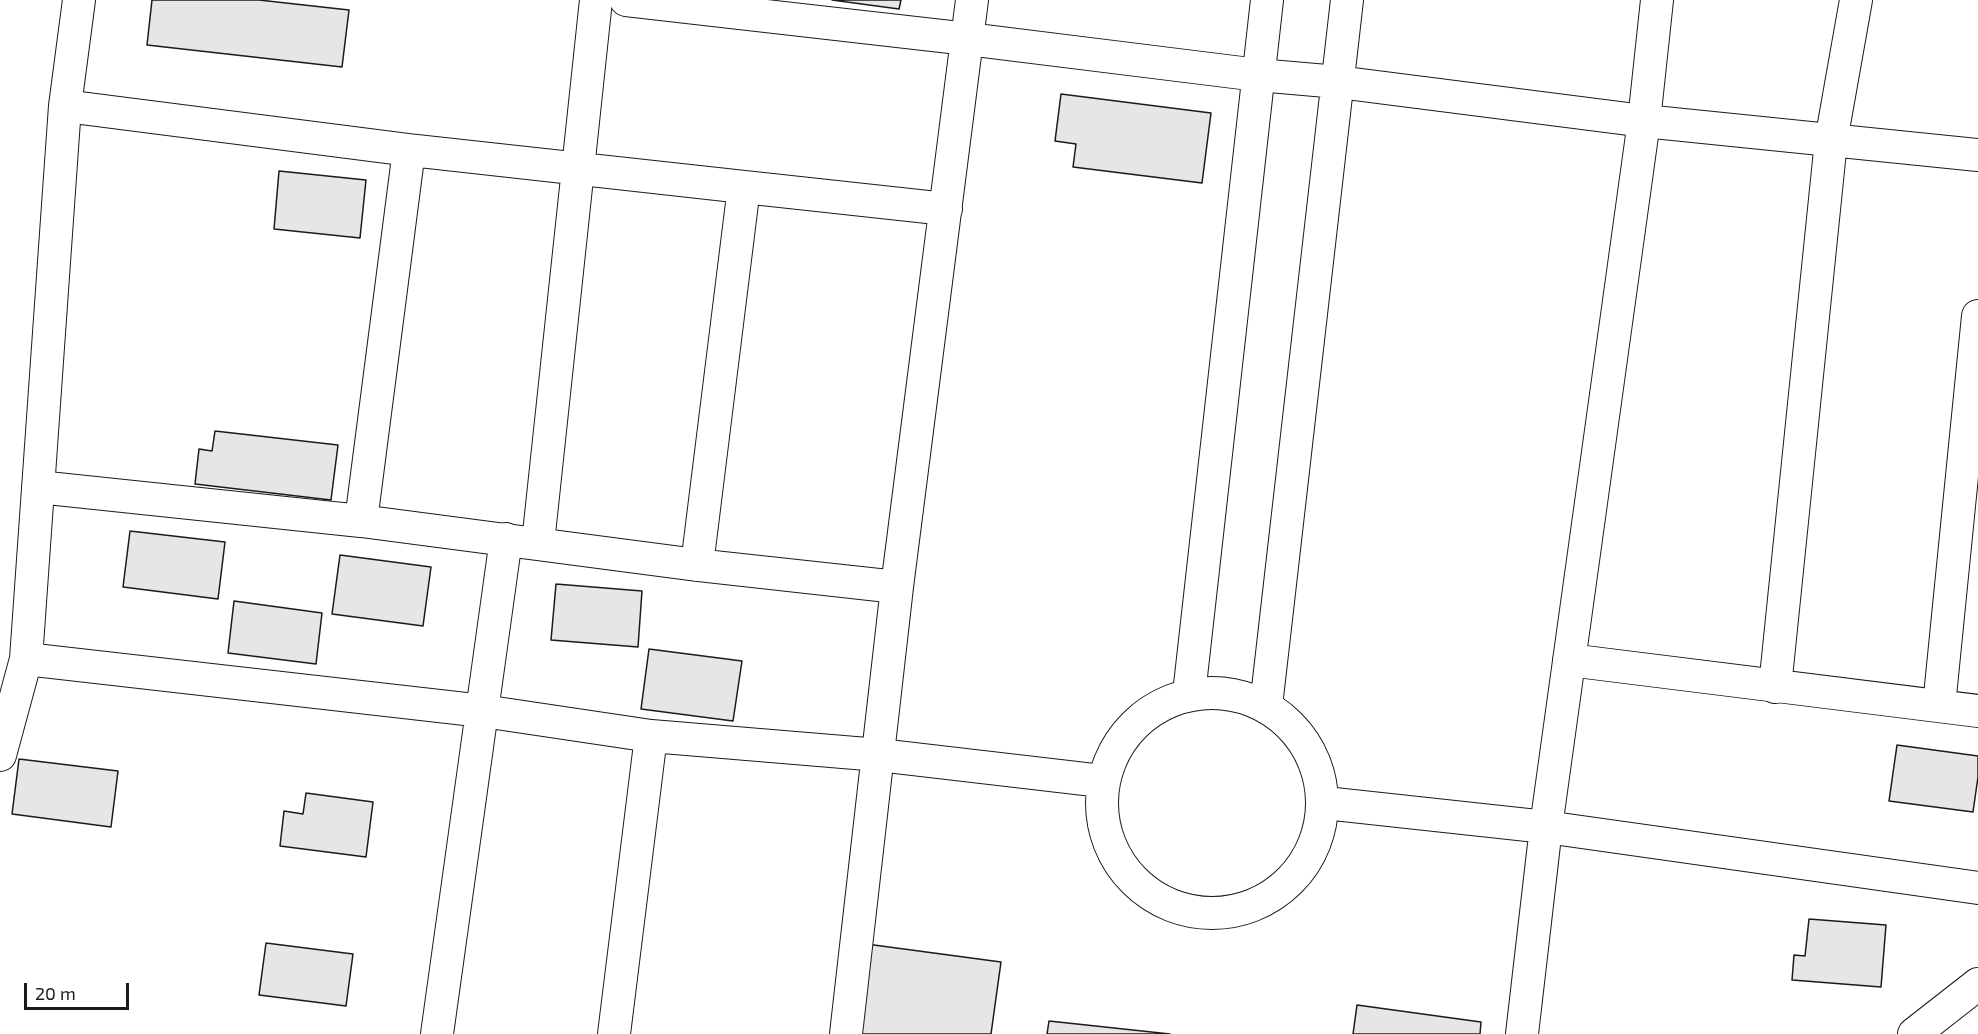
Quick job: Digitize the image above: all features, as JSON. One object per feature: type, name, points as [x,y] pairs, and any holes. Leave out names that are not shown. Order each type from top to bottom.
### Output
[{"type":"street","points":[[0,754],[26,659],[65,106],[79,0]]},
{"type":"street","points":[[538,543],[596,0]]},
{"type":"street","points":[[626,0],[1258,75],[1338,82],[1644,121],[1978,155]]},
{"type":"street","points":[[846,1034],[897,587],[972,0]]},
{"type":"street","points":[[1189,694],[1267,0]]},
{"type":"street","points":[[1266,706],[1347,0]]},
{"type":"street","points":[[1522,1034],[1546,827],[1644,121],[1657,0]]},
{"type":"street","points":[[1775,687],[1831,141],[1856,0]]},
{"type":"street","points":[[65,106],[577,170],[946,209]]},
{"type":"street","points":[[361,521],[409,150]]},
{"type":"street","points":[[698,565],[744,187]]},
{"type":"street","points":[[1938,706],[1978,329]]},
{"type":"street","points":[[38,487],[361,521],[698,565],[897,587]]},
{"type":"street","points":[[437,1034],[506,539]]},
{"type":"street","points":[[26,659],[483,711],[651,736],[879,755],[1102,781]]},
{"type":"street","points":[[1569,660],[1978,711]]},
{"type":"street","points":[[1228,693],[1266,706],[1296,730],[1316,763],[1325,803],[1320,830],[1305,865],[1277,893],[1241,910],[1202,913],[1165,903],[1141,888],[1116,858],[1102,822],[1102,781],[1123,736],[1151,710],[1189,694],[1228,693]]},
{"type":"street","points":[[614,1034],[651,736]]},
{"type":"street","points":[[1325,803],[1546,827],[1978,888]]},
{"type":"street","points":[[1914,1034],[1978,984]]},
{"type":"building","points":[[152,0],[259,0],[349,10],[342,67],[147,45]]},
{"type":"building","points":[[832,0],[901,0],[899,9]]},
{"type":"building","points":[[1061,94],[1211,113],[1202,183],[1073,167],[1076,144],[1055,141]]},
{"type":"building","points":[[279,171],[366,180],[360,238],[274,229]]},
{"type":"building","points":[[215,431],[338,445],[331,500],[195,484],[199,449],[212,451]]},
{"type":"building","points":[[130,531],[225,542],[218,599],[123,587]]},
{"type":"building","points":[[340,555],[431,567],[423,626],[332,614]]},
{"type":"building","points":[[556,584],[642,591],[638,647],[551,640]]},
{"type":"building","points":[[234,601],[322,613],[316,664],[228,653]]},
{"type":"building","points":[[649,649],[742,661],[733,721],[641,709]]},
{"type":"building","points":[[1897,745],[1978,756],[1978,777],[1973,812],[1889,801]]},
{"type":"building","points":[[19,759],[118,771],[111,827],[12,814]]},
{"type":"building","points":[[306,793],[373,802],[366,857],[280,846],[284,811],[303,814]]},
{"type":"building","points":[[1809,919],[1886,925],[1881,987],[1792,980],[1794,955],[1805,956]]},
{"type":"building","points":[[266,943],[353,954],[346,1006],[259,995]]},
{"type":"building","points":[[859,943],[1001,962],[991,1034],[847,1034]]},
{"type":"building","points":[[1357,1005],[1481,1022],[1480,1034],[1353,1034]]},
{"type":"building","points":[[1049,1021],[1170,1034],[1047,1034]]}]
